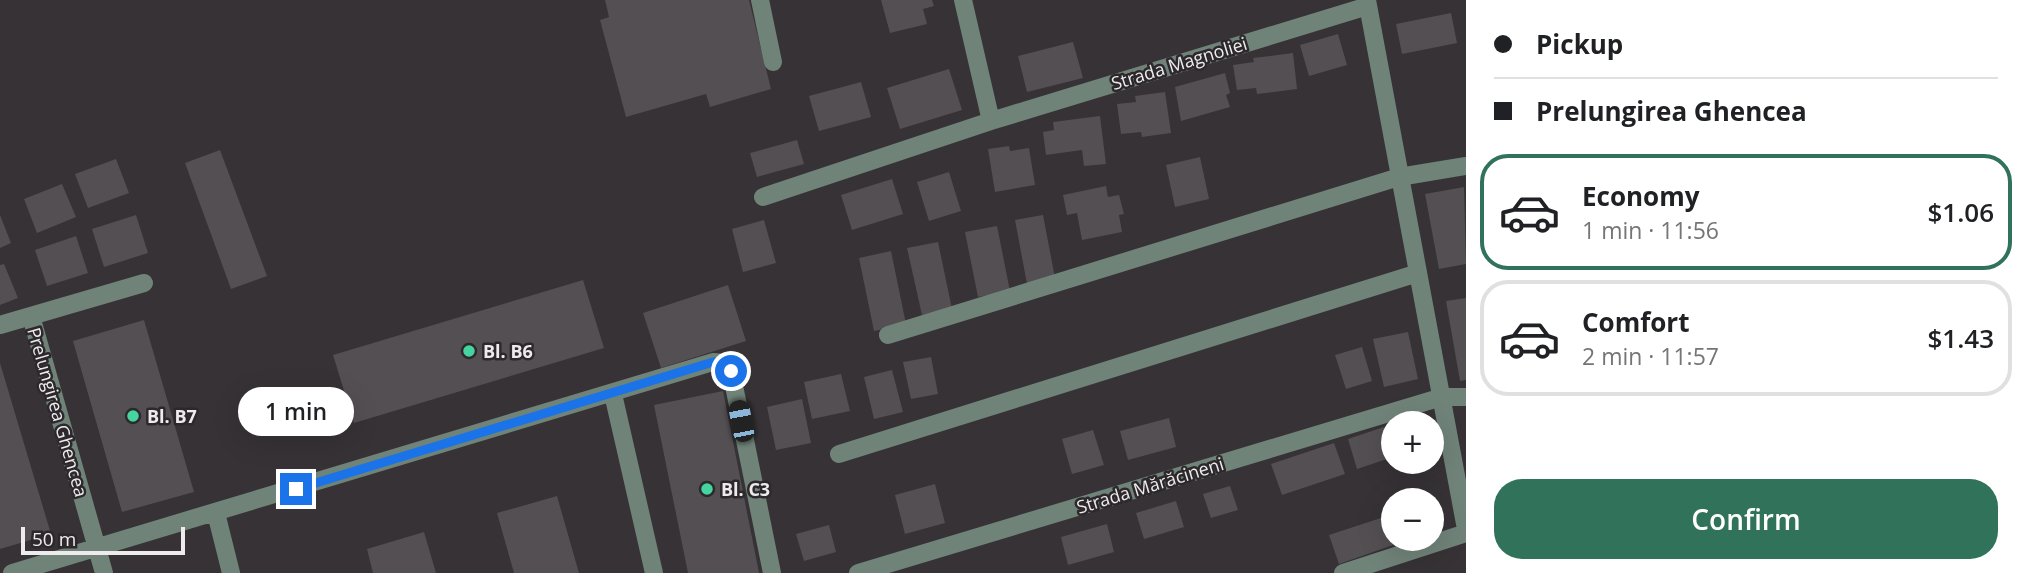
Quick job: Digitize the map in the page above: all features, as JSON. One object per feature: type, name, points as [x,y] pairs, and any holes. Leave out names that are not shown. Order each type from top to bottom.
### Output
[{"type":"street","points":[[760,0],[774,62]]},
{"type":"street","points":[[963,0],[990,121]]},
{"type":"street","points":[[1343,573],[1466,531],[1367,3]]},
{"type":"street","name":"Strada Magnoliei","points":[[763,197],[990,121],[1367,3]]},
{"type":"street","points":[[888,335],[1399,177],[1466,166]]},
{"type":"street","points":[[839,454],[1418,273]]},
{"type":"street","name":"Prelungirea Ghencea","points":[[0,325],[144,283]]},
{"type":"street","name":"Prelungirea Ghencea","points":[[31,316],[104,573]]},
{"type":"street","points":[[12,573],[713,362],[725,363],[731,371],[772,573]]},
{"type":"street","points":[[613,394],[654,573]]},
{"type":"street","name":"Strada Mărăcineni","points":[[858,573],[1442,397],[1466,397]]},
{"type":"street","points":[[216,513],[232,573]]},
{"type":"building","points":[[605,0],[749,0],[771,89],[710,107],[706,94],[626,117],[600,20],[609,17]]},
{"type":"building","points":[[881,0],[932,0],[934,6],[923,9],[927,24],[890,33]]},
{"type":"building","points":[[1451,13],[1457,43],[1402,54],[1396,24]]},
{"type":"building","points":[[1338,34],[1347,65],[1309,76],[1300,45]]},
{"type":"building","points":[[1073,42],[1083,78],[1027,92],[1018,56]]},
{"type":"building","points":[[1293,53],[1297,89],[1257,94],[1256,88],[1237,90],[1233,65],[1254,62],[1253,58]]},
{"type":"building","points":[[949,69],[962,110],[900,129],[887,88]]},
{"type":"building","points":[[1225,73],[1230,93],[1226,95],[1230,107],[1181,121],[1175,87]]},
{"type":"building","points":[[861,82],[871,117],[819,131],[809,96]]},
{"type":"building","points":[[1165,92],[1171,133],[1142,137],[1141,132],[1121,134],[1117,104],[1136,102],[1135,96]]},
{"type":"building","points":[[1100,116],[1106,164],[1084,166],[1082,150],[1046,155],[1043,132],[1054,130],[1053,122]]},
{"type":"building","points":[[797,140],[804,164],[757,177],[750,153]]},
{"type":"building","points":[[1009,146],[1010,151],[1029,148],[1035,185],[995,192],[988,149]]},
{"type":"building","points":[[220,150],[267,276],[231,289],[185,163]]},
{"type":"building","points":[[1200,157],[1209,199],[1175,207],[1166,165]]},
{"type":"building","points":[[116,159],[129,193],[88,208],[75,174]]},
{"type":"building","points":[[949,172],[961,211],[929,221],[917,182]]},
{"type":"building","points":[[892,179],[903,214],[852,230],[841,195]]},
{"type":"building","points":[[62,184],[76,217],[37,233],[24,199]]},
{"type":"building","points":[[1106,186],[1108,197],[1119,195],[1124,214],[1119,215],[1122,232],[1082,240],[1077,213],[1067,215],[1063,195]]},
{"type":"building","points":[[1464,187],[1466,264],[1439,269],[1425,194]]},
{"type":"building","points":[[0,215],[11,243],[0,248]]},
{"type":"building","points":[[136,215],[148,253],[104,267],[92,229]]},
{"type":"building","points":[[1043,215],[1055,278],[1027,284],[1015,220]]},
{"type":"building","points":[[764,220],[776,263],[743,272],[732,229]]},
{"type":"building","points":[[997,226],[1010,291],[978,297],[965,232]]},
{"type":"building","points":[[76,236],[88,273],[47,286],[35,250]]},
{"type":"building","points":[[938,242],[952,309],[922,315],[907,248]]},
{"type":"building","points":[[891,251],[906,324],[874,331],[859,258]]},
{"type":"building","points":[[4,264],[18,298],[0,305],[0,265]]},
{"type":"building","name":"Bl. B6","points":[[583,280],[604,348],[354,423],[333,355]]},
{"type":"building","points":[[728,285],[746,341],[661,368],[643,313]]},
{"type":"building","points":[[1466,298],[1466,380],[1460,381],[1446,301]]},
{"type":"building","name":"Bl. B7","points":[[144,320],[194,492],[122,512],[73,341]]},
{"type":"building","points":[[1408,332],[1418,379],[1384,387],[1373,339]]},
{"type":"building","points":[[1362,347],[1372,381],[1346,389],[1335,355]]},
{"type":"building","points":[[931,357],[938,394],[911,399],[903,362]]},
{"type":"building","points":[[0,363],[51,534],[0,549]]},
{"type":"building","points":[[892,370],[903,412],[874,419],[864,377]]},
{"type":"building","points":[[841,374],[850,411],[812,419],[804,382]]},
{"type":"building","name":"Bl. C3","points":[[723,391],[759,573],[688,573],[654,405]]},
{"type":"building","points":[[802,399],[811,443],[776,450],[767,407]]},
{"type":"building","points":[[1169,418],[1176,447],[1128,460],[1120,431]]},
{"type":"building","points":[[1381,428],[1381,461],[1357,469],[1348,439]]},
{"type":"building","points":[[1093,430],[1104,465],[1072,474],[1062,439]]},
{"type":"building","points":[[1334,443],[1345,474],[1282,495],[1271,464]]},
{"type":"building","points":[[935,484],[945,523],[905,534],[895,495]]},
{"type":"building","points":[[1230,486],[1238,510],[1211,518],[1203,494]]},
{"type":"building","points":[[557,496],[579,573],[514,573],[497,513]]},
{"type":"building","points":[[1176,501],[1184,527],[1144,539],[1136,513]]},
{"type":"building","points":[[1381,518],[1381,549],[1339,564],[1329,535]]},
{"type":"building","points":[[1107,524],[1114,552],[1068,565],[1061,537]]},
{"type":"building","points":[[829,525],[836,552],[804,561],[796,534]]},
{"type":"building","points":[[424,532],[436,573],[373,573],[367,549]]},
{"type":"place","name":"Bl. B6","points":[[469,351]]},
{"type":"place","name":"Bl. B7","points":[[133,416]]},
{"type":"place","name":"Bl. C3","points":[[707,489]]},
{"type":"route","points":[[296,489],[713,362],[725,363],[731,371]]}]
